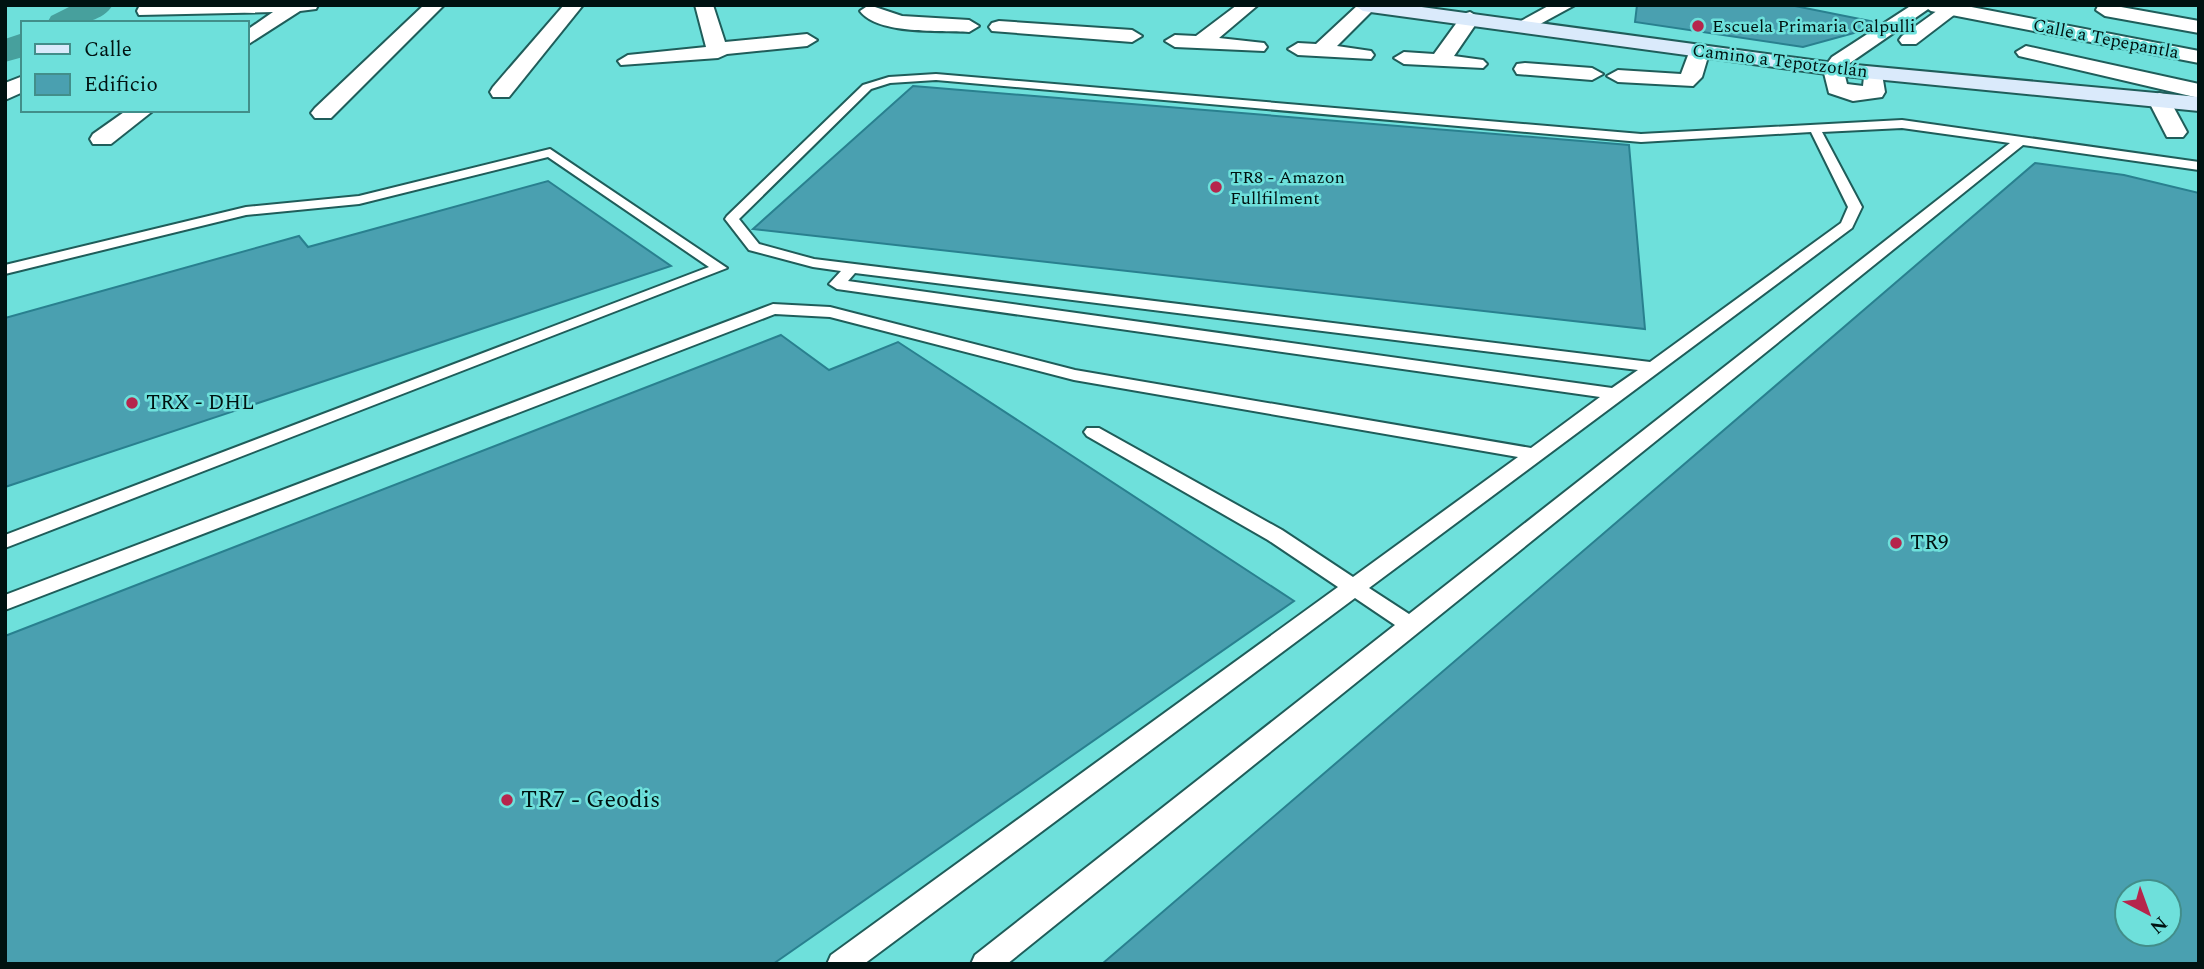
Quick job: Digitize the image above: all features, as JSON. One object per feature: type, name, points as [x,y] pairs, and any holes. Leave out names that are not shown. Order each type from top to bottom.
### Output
[{"type":"main road","name":"Camino a Tepotzotlán","points":[[1489,5],[1530,21],[1590,36],[1700,50],[1837,65],[1882,61],[2025,79],[2199,92]]},
{"type":"main road","name":"Camino a Tepotzotlán","points":[[1365,6],[1470,18],[1530,21],[1837,65]]},
{"type":"main road","name":"Camino a Tepotzotlán","points":[[1882,61],[2199,104]]},
{"type":"street","points":[[248,38],[296,5]]},
{"type":"street","points":[[128,21],[151,8],[309,5]]},
{"type":"street","points":[[323,113],[435,5]]},
{"type":"street","points":[[501,92],[573,5]]},
{"type":"street","points":[[704,5],[719,50]]},
{"type":"street","points":[[897,21],[953,5]]},
{"type":"street","points":[[1201,43],[1249,5]]},
{"type":"street","points":[[1530,21],[1566,5]]},
{"type":"street","points":[[1925,5],[1837,65],[1837,88],[1862,94],[1874,92],[1882,61],[1947,7]]},
{"type":"street","points":[[1321,51],[1365,6]]},
{"type":"street","name":"Calle a Tepepantla","points":[[1947,7],[2199,57]]},
{"type":"street","points":[[2073,33],[2108,7],[2199,27]]},
{"type":"street","points":[[869,11],[876,17],[897,21],[969,26]]},
{"type":"street","points":[[1018,50],[1032,30],[1083,13]]},
{"type":"street","points":[[1440,61],[1470,18]]},
{"type":"street","points":[[999,27],[1132,36]]},
{"type":"street","points":[[1567,71],[1590,36]]},
{"type":"street","points":[[628,61],[807,40]]},
{"type":"street","points":[[1175,41],[1257,47]]},
{"type":"street","points":[[1298,49],[1364,55]]},
{"type":"street","points":[[1618,76],[1685,81],[1690,77],[1700,50]]},
{"type":"street","points":[[2026,52],[2199,92]]},
{"type":"street","points":[[1404,58],[1476,64]]},
{"type":"street","points":[[2025,79],[2054,58]]},
{"type":"street","points":[[1525,69],[1592,74]]},
{"type":"street","points":[[5,93],[21,83]]},
{"type":"street","points":[[2160,100],[2175,132]]},
{"type":"street","points":[[102,139],[140,112]]},
{"type":"lane","points":[[1653,367],[813,263],[754,247],[732,219],[867,87],[890,80],[936,76],[1640,138],[1902,124],[2199,166]]},
{"type":"lane","points":[[841,964],[1847,225],[1855,207],[1815,129]]},
{"type":"lane","points":[[985,964],[2023,139]]},
{"type":"lane","points":[[5,270],[246,211],[359,200],[550,153],[720,268],[5,542]]},
{"type":"lane","points":[[851,268],[837,284],[1615,394]]},
{"type":"lane","points":[[5,603],[772,309],[830,312],[1074,375],[1535,454]]},
{"type":"lane","points":[[1093,432],[1275,535],[1410,625]]},
{"type":"building","points":[[1637,5],[1790,5],[1880,23],[1872,28],[1803,47],[1635,22]]},
{"type":"building","name":"TR8 - Amazon Fullfilment","points":[[913,86],[1629,145],[1645,329],[753,229]]},
{"type":"building","name":"TR9","points":[[2035,163],[2124,175],[2199,193],[2199,964],[1102,964]]},
{"type":"building","name":"TRX - DHL","points":[[548,181],[671,266],[5,487],[5,318],[299,236],[308,247]]},
{"type":"building","name":"TR7 - Geodis","points":[[781,335],[829,370],[898,342],[1294,601],[773,964],[5,964],[5,636]]},
{"type":"waterway","points":[[67,21],[98,5]]},
{"type":"waterway","points":[[5,52],[21,44]]},
{"type":"place","name":"Escuela Primaria Calpulli","points":[[1698,26]]},
{"type":"place","name":"TR8 - Amazon Fullfilment","points":[[1216,187]]},
{"type":"place","name":"TRX - DHL","points":[[132,403]]},
{"type":"place","name":"TR9","points":[[1896,543]]},
{"type":"place","name":"TR7 - Geodis","points":[[507,800]]}]
